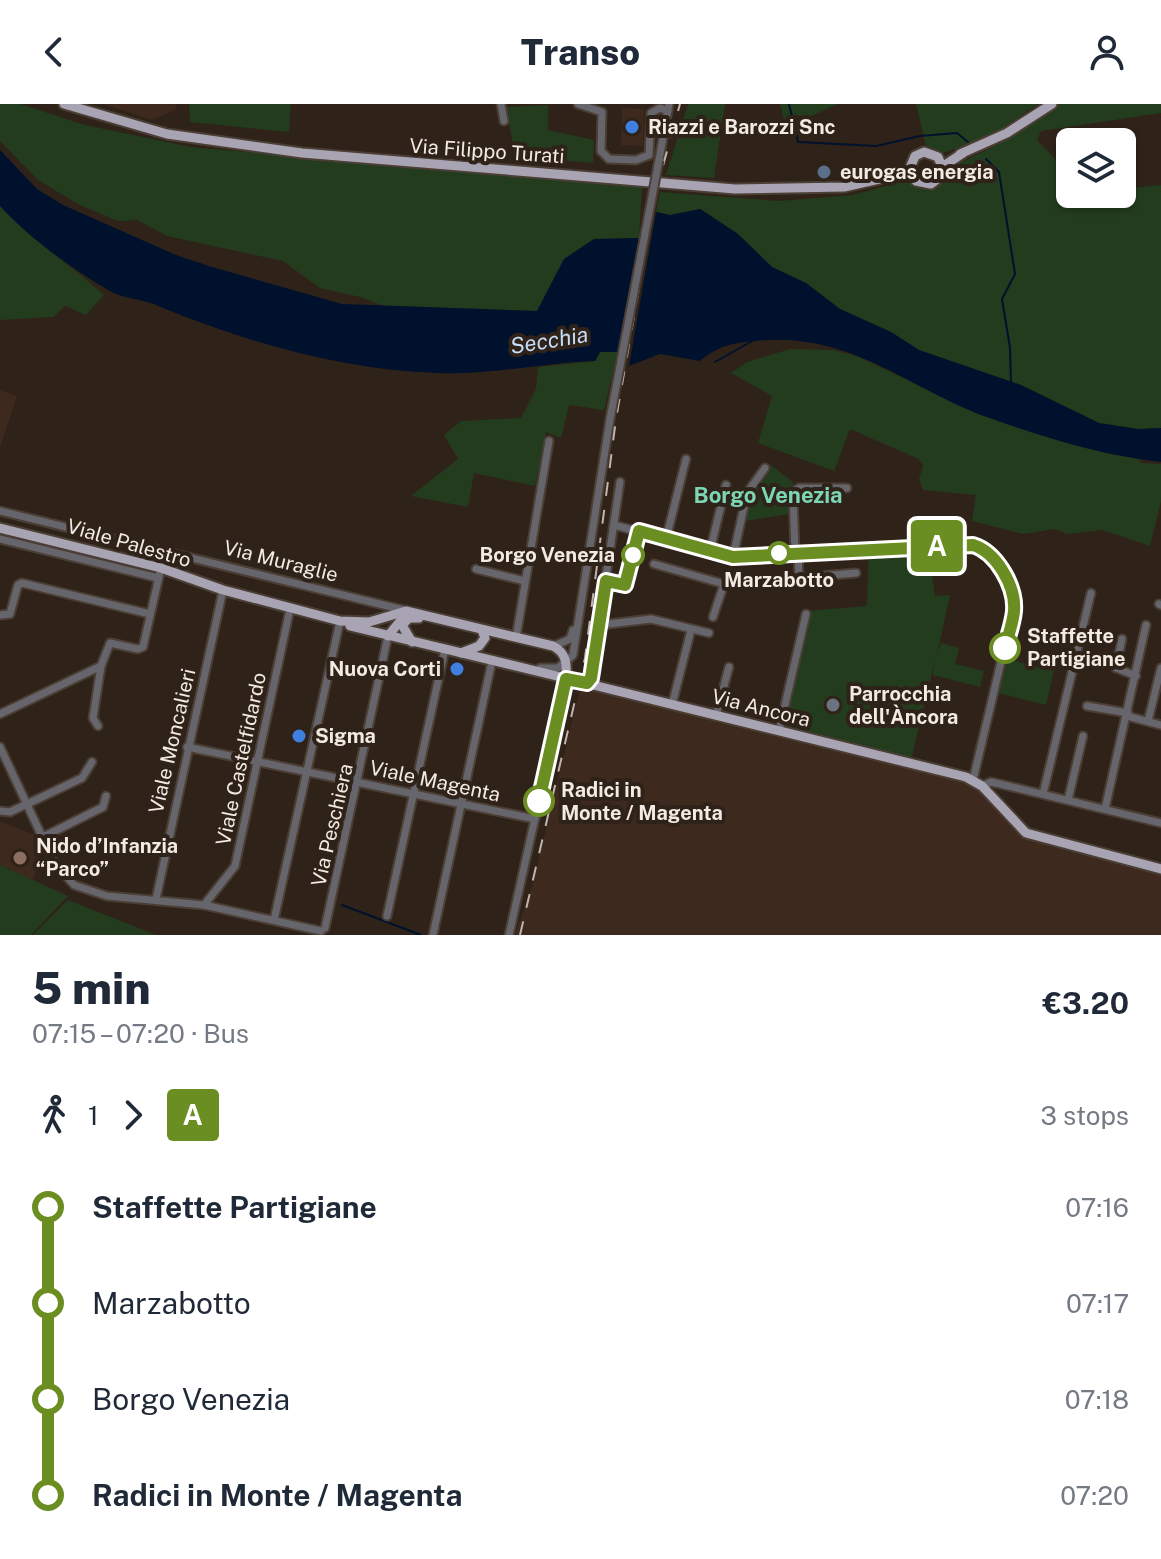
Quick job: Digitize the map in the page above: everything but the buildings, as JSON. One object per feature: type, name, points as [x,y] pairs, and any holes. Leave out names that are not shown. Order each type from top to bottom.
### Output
[{"type":"main road","name":"Via Filippo Turati","points":[[64,104],[167,134],[302,153],[735,189],[844,187],[910,172]]},
{"type":"main road","name":"Via Filippo Turati","points":[[940,162],[1007,133],[1052,104]]},
{"type":"main road","name":"Via Filippo Turati","points":[[929,152],[940,162],[940,177],[931,184],[921,184],[910,172],[912,160],[919,153],[929,152]]},
{"type":"main road","name":"Viale Palestro","points":[[0,528],[388,636],[577,681]]},
{"type":"main road","name":"Via Muraglie","points":[[406,611],[553,646]]},
{"type":"main road","name":"Viale Palestro","points":[[340,621],[369,622],[406,611]]},
{"type":"main road","points":[[388,636],[405,615],[435,618]]},
{"type":"main road","points":[[412,642],[402,630],[403,622],[409,618],[459,625]]},
{"type":"main road","points":[[461,653],[484,641],[482,630]]},
{"type":"main road","points":[[553,646],[559,650],[577,681]]},
{"type":"main road","name":"Via Ancora","points":[[577,681],[977,783]]},
{"type":"main road","points":[[977,783],[1026,833],[1161,869]]},
{"type":"street","points":[[501,104],[504,121]]},
{"type":"street","points":[[517,667],[552,670],[567,663],[573,655],[610,419],[669,107],[653,110],[649,155],[636,160],[609,159],[602,154],[603,108],[578,104]]},
{"type":"street","points":[[516,638],[549,441]]},
{"type":"street","points":[[666,539],[686,459]]},
{"type":"street","points":[[733,557],[747,493],[765,468]]},
{"type":"street","points":[[509,935],[535,819],[577,681],[600,625],[620,482]]},
{"type":"street","points":[[710,551],[726,485]]},
{"type":"street","points":[[799,578],[793,492],[799,488],[847,488]]},
{"type":"street","name":"Via Muraglie","points":[[0,511],[406,611]]},
{"type":"street","points":[[614,525],[733,557],[973,545],[986,550],[997,561],[1013,599],[1014,612],[977,783]]},
{"type":"street","points":[[606,581],[625,585],[639,531]]},
{"type":"street","points":[[0,539],[159,573],[143,647],[138,649],[110,643],[101,666],[93,718],[98,726]]},
{"type":"street","points":[[654,564],[724,584],[856,573]]},
{"type":"street","points":[[476,569],[525,581]]},
{"type":"street","points":[[0,615],[11,612],[18,585],[22,583],[150,614]]},
{"type":"street","points":[[713,617],[724,584]]},
{"type":"street","name":"Viale Moncalieri","points":[[156,899],[223,590]]},
{"type":"street","points":[[1043,794],[1091,593]]},
{"type":"street","name":"Viale Castelfidardo","points":[[204,905],[235,866],[290,609]]},
{"type":"street","points":[[779,731],[806,614]]},
{"type":"street","points":[[600,625],[651,619],[709,633]]},
{"type":"street","points":[[274,920],[340,621]]},
{"type":"street","points":[[553,646],[570,639],[576,625]]},
{"type":"street","points":[[1105,809],[1146,625]]},
{"type":"street","points":[[672,705],[691,630]]},
{"type":"street","name":"Via Peschiera","points":[[325,933],[388,636]]},
{"type":"street","points":[[1122,639],[1116,668],[1136,676]]},
{"type":"street","points":[[387,916],[445,649]]},
{"type":"street","points":[[433,935],[492,661]]},
{"type":"street","points":[[0,714],[101,666]]},
{"type":"street","points":[[716,716],[729,667]]},
{"type":"street","points":[[1148,721],[1161,668]]},
{"type":"street","points":[[1087,706],[1161,725]]},
{"type":"street","points":[[1068,800],[1083,736]]},
{"type":"street","points":[[0,747],[54,862],[74,885],[107,896],[204,905],[325,933]]},
{"type":"street","name":"Viale Magenta","points":[[187,747],[535,819]]},
{"type":"street","points":[[0,811],[10,812],[82,778],[92,762]]},
{"type":"street","name":"Via Ancora","points":[[977,783],[991,782],[1161,823]]},
{"type":"street","points":[[43,837],[103,807],[106,796]]},
{"type":"shaded area","points":[[103,104],[177,104],[175,110],[152,120]]},
{"type":"shaded area","name":"Riazzi e Barozzi Snc","points":[[622,108],[644,109],[643,146],[621,145]]},
{"type":"shaded area","points":[[0,390],[17,396],[0,447]]},
{"type":"shaded area","points":[[581,684],[975,784],[1019,829],[1161,872],[1161,935],[515,935],[533,883]]},
{"type":"shaded area","name":"Nido d’Infanzia “Parco”","points":[[0,821],[37,836],[43,850],[33,880],[0,865]]},
{"type":"green space","points":[[0,104],[20,104],[85,125],[191,147],[642,187],[639,238],[594,239],[564,259],[537,311],[384,306],[320,288],[283,261],[167,236],[137,220],[118,221],[78,204],[38,180],[0,141]]},
{"type":"green space","points":[[189,104],[291,104],[289,132],[190,122]]},
{"type":"green space","points":[[688,104],[725,104],[714,178],[666,175]]},
{"type":"green space","points":[[780,104],[838,104],[807,118],[796,115],[784,119]]},
{"type":"green space","points":[[916,104],[1038,104],[990,137],[943,153],[926,146]]},
{"type":"green space","points":[[1056,104],[1161,104],[1161,113],[1041,131],[1037,140],[1056,160],[1056,208],[1136,208],[1136,188],[1161,185],[1161,428],[1138,429],[1099,423],[1021,385],[919,350],[891,332],[840,309],[806,283],[772,267],[738,234],[701,209],[670,215],[656,212],[660,192],[779,201],[853,195],[907,180],[920,187],[933,187],[944,180],[951,167],[999,144]]},
{"type":"green space","points":[[548,105],[548,130],[594,140],[593,163],[515,156],[506,107]]},
{"type":"green space","points":[[0,206],[104,295],[86,315],[65,306],[53,317],[0,320]]},
{"type":"green space","points":[[790,349],[833,350],[859,357],[980,415],[1105,453],[1139,459],[1141,463],[1161,464],[1161,501],[1150,546],[1103,530],[1068,534],[1054,529],[1023,534],[972,521],[976,495],[923,490],[919,479],[923,466],[919,459],[850,429],[834,471],[758,443],[772,396],[731,373],[747,362]]},
{"type":"green space","points":[[600,352],[618,352],[604,410],[569,405],[561,438],[546,432],[535,486],[474,473],[468,507],[411,496],[458,459],[444,435],[461,421],[521,418],[536,389],[538,367],[595,361]]},
{"type":"green space","points":[[771,465],[793,482],[790,514],[744,521],[748,497]]},
{"type":"green space","points":[[927,540],[935,596],[950,595],[937,655],[941,643],[959,648],[955,664],[984,671],[980,687],[933,675],[935,661],[910,764],[779,732],[805,611],[867,606],[869,545]]},
{"type":"green space","points":[[1007,659],[1054,671],[1046,705],[998,693]]},
{"type":"green space","points":[[0,865],[68,896],[31,935],[0,935]]},
{"type":"green space","points":[[68,900],[156,935],[33,935]]},
{"type":"water","name":"Secchia","points":[[0,150],[37,189],[63,205],[176,255],[342,304],[537,311],[564,259],[594,239],[639,238],[618,352],[600,352],[595,361],[438,373],[330,360],[224,331],[151,303],[115,294],[38,241],[0,206]]},
{"type":"water","points":[[700,209],[738,234],[772,267],[806,283],[840,309],[891,332],[919,350],[1021,385],[1099,423],[1138,429],[1161,428],[1161,462],[1093,450],[1005,424],[956,404],[880,366],[827,346],[767,340],[731,344],[700,361],[660,354],[629,366],[656,212],[670,215]]},
{"type":"waterway","points":[[789,104],[798,142],[876,146],[920,136],[957,133],[968,142]]},
{"type":"waterway","points":[[986,159],[999,172],[1015,274],[1002,299],[1010,348],[1011,382]]},
{"type":"waterway","points":[[715,362],[752,341]]},
{"type":"waterway","points":[[342,905],[421,935]]},
{"type":"railway","points":[[520,935],[585,658],[616,419],[656,191],[680,104]]},
{"type":"bus line","name":"A","points":[[539,801],[566,679],[587,683],[591,678],[606,581],[625,585],[639,531],[733,557],[795,552],[981,547],[997,561],[1013,599],[1014,612],[1005,648]]},
{"type":"place","name":"Riazzi e Barozzi Snc","points":[[632,127]]},
{"type":"place","name":"eurogas energia","points":[[824,172]]},
{"type":"place","name":"Marzabotto","points":[[779,553]]},
{"type":"place","name":"Borgo Venezia","points":[[633,555]]},
{"type":"place","name":"Staffette Partigiane","points":[[1005,648]]},
{"type":"place","name":"Nuova Corti","points":[[457,669]]},
{"type":"place","name":"Parrocchia dell'Àncora","points":[[833,705]]},
{"type":"place","name":"Sigma","points":[[299,736]]},
{"type":"place","name":"Radici in Monte / Magenta","points":[[539,801]]},
{"type":"place","name":"Nido d’Infanzia “Parco”","points":[[20,858]]},
{"type":"district","name":"Borgo Venezia","points":[[768,495]]}]
